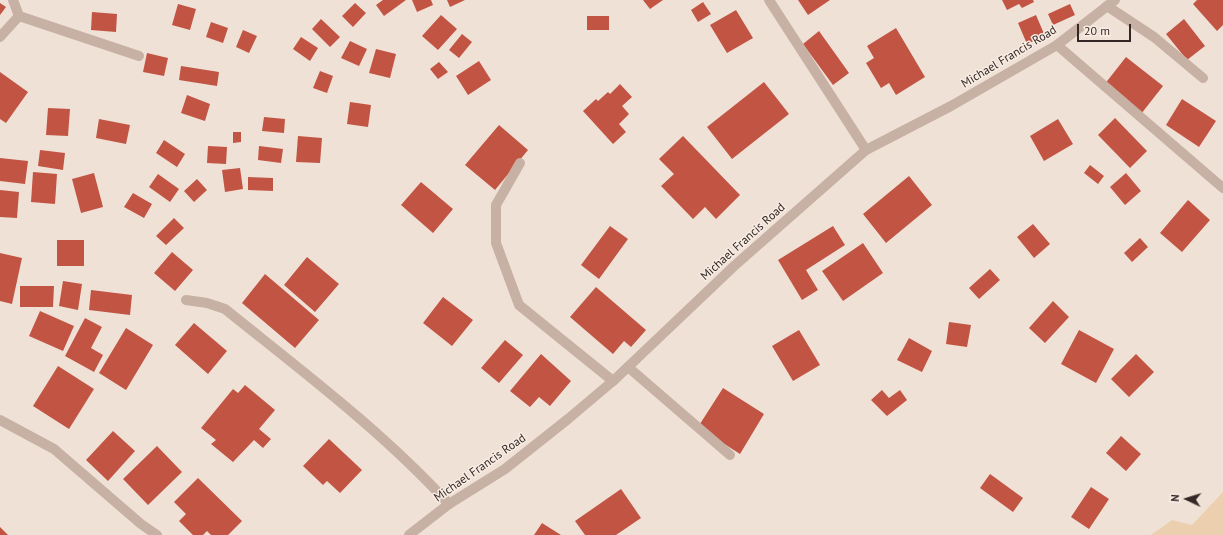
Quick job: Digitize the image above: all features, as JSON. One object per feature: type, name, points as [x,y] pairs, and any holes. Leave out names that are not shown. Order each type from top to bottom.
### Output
[{"type":"street","points":[[13,0],[19,16]]},
{"type":"street","points":[[769,0],[866,150]]},
{"type":"street","points":[[1111,3],[1204,78]]},
{"type":"street","name":"Michael Francis Road","points":[[409,535],[449,504],[505,469],[568,419],[613,381],[733,267],[866,150],[951,106],[1057,45],[1111,3]]},
{"type":"street","points":[[0,37],[19,16]]},
{"type":"street","points":[[19,16],[140,56]]},
{"type":"street","points":[[1057,45],[1223,188]]},
{"type":"street","points":[[520,162],[496,205],[496,243],[519,305],[613,381]]},
{"type":"street","points":[[186,300],[207,303],[225,309],[380,436],[449,504]]},
{"type":"street","points":[[628,367],[730,455]]},
{"type":"street","points":[[0,420],[54,449],[141,524],[157,535]]},
{"type":"sand","points":[[1223,492],[1223,535],[1151,535],[1172,520],[1192,525]]},
{"type":"building","points":[[383,0],[406,0],[384,16],[376,5]]},
{"type":"building","points":[[412,0],[431,0],[433,5],[417,12]]},
{"type":"building","points":[[447,0],[465,0],[450,7]]},
{"type":"building","points":[[643,0],[663,0],[650,9]]},
{"type":"building","points":[[798,0],[830,0],[808,15]]},
{"type":"building","points":[[1002,0],[1033,0],[1034,2],[1022,8],[1019,4],[1007,10]]},
{"type":"building","points":[[1197,0],[1223,0],[1223,25],[1217,31],[1193,4]]},
{"type":"building","points":[[703,2],[711,14],[698,22],[691,10]]},
{"type":"building","points":[[0,3],[6,7],[0,15]]},
{"type":"building","points":[[355,3],[366,13],[353,27],[342,16]]},
{"type":"building","points":[[178,4],[196,9],[190,30],[172,25]]},
{"type":"building","points":[[1070,4],[1075,15],[1053,25],[1048,14]]},
{"type":"building","points":[[736,10],[753,38],[727,53],[710,25]]},
{"type":"building","points":[[92,12],[117,14],[116,32],[91,30]]},
{"type":"building","points":[[441,15],[457,29],[438,50],[422,36]]},
{"type":"building","points":[[1036,15],[1045,36],[1027,44],[1018,23]]},
{"type":"building","points":[[587,16],[609,16],[609,30],[587,30]]},
{"type":"building","points":[[321,19],[340,37],[330,47],[312,29]]},
{"type":"building","points":[[1184,19],[1205,46],[1187,60],[1166,34]]},
{"type":"building","points":[[211,22],[228,28],[223,43],[206,37]]},
{"type":"building","points":[[896,28],[925,77],[896,95],[889,83],[881,88],[866,63],[874,58],[867,46]]},
{"type":"building","points":[[243,30],[257,36],[249,53],[236,47]]},
{"type":"building","points":[[819,31],[849,73],[833,85],[803,44]]},
{"type":"building","points":[[462,34],[472,42],[459,58],[449,50]]},
{"type":"building","points":[[301,37],[318,48],[310,61],[293,49]]},
{"type":"building","points":[[350,41],[367,49],[359,66],[341,58]]},
{"type":"building","points":[[376,49],[396,54],[390,78],[369,73]]},
{"type":"building","points":[[147,53],[168,58],[164,76],[143,72]]},
{"type":"building","points":[[1126,57],[1163,86],[1141,114],[1104,85]]},
{"type":"building","points":[[479,61],[491,80],[468,95],[456,76]]},
{"type":"building","points":[[439,62],[448,72],[438,79],[430,69]]},
{"type":"building","points":[[181,66],[219,72],[217,86],[179,80]]},
{"type":"building","points":[[320,71],[333,76],[327,93],[313,88]]},
{"type":"building","points":[[0,72],[28,92],[6,123],[0,119]]},
{"type":"building","points":[[764,82],[789,114],[732,159],[707,127]]},
{"type":"building","points":[[620,84],[632,97],[622,106],[629,114],[619,124],[626,132],[613,144],[583,111],[596,99],[598,101],[608,92],[610,94]]},
{"type":"building","points":[[187,95],[210,104],[205,121],[181,113]]},
{"type":"building","points":[[1182,99],[1216,121],[1199,147],[1166,125]]},
{"type":"building","points":[[350,102],[371,105],[368,127],[347,124]]},
{"type":"building","points":[[48,108],[70,109],[68,136],[46,135]]},
{"type":"building","points":[[264,117],[285,119],[284,133],[262,131]]},
{"type":"building","points":[[1115,118],[1147,151],[1130,168],[1098,135]]},
{"type":"building","points":[[99,119],[130,125],[126,144],[96,138]]},
{"type":"building","points":[[1058,119],[1073,144],[1044,161],[1030,136]]},
{"type":"building","points":[[499,125],[528,150],[495,190],[465,165]]},
{"type":"building","points":[[233,132],[241,132],[241,142],[233,143]]},
{"type":"building","points":[[298,136],[322,138],[320,163],[296,162]]},
{"type":"building","points":[[683,136],[740,195],[716,219],[705,207],[693,219],[661,186],[674,174],[659,159]]},
{"type":"building","points":[[164,140],[185,154],[177,167],[156,153]]},
{"type":"building","points":[[208,146],[227,147],[226,164],[207,163]]},
{"type":"building","points":[[259,146],[283,149],[281,163],[258,160]]},
{"type":"building","points":[[40,150],[65,153],[63,170],[38,166]]},
{"type":"building","points":[[0,158],[28,161],[25,184],[0,181]]},
{"type":"building","points":[[1090,165],[1104,176],[1098,184],[1084,173]]},
{"type":"building","points":[[240,168],[243,189],[225,192],[222,170]]},
{"type":"building","points":[[33,172],[57,174],[55,204],[31,202]]},
{"type":"building","points":[[94,173],[103,207],[81,213],[72,179]]},
{"type":"building","points":[[1126,173],[1141,191],[1125,205],[1110,187]]},
{"type":"building","points":[[158,174],[179,189],[170,202],[149,187]]},
{"type":"building","points":[[909,176],[932,205],[886,243],[863,214]]},
{"type":"building","points":[[248,177],[273,178],[273,191],[248,190]]},
{"type":"building","points":[[197,179],[207,190],[194,202],[184,191]]},
{"type":"building","points":[[421,182],[453,209],[433,233],[401,205]]},
{"type":"building","points":[[0,190],[19,192],[17,218],[0,217]]},
{"type":"building","points":[[133,193],[152,204],[144,218],[124,207]]},
{"type":"building","points":[[1188,200],[1210,220],[1182,252],[1160,233]]},
{"type":"building","points":[[174,218],[184,228],[166,245],[156,236]]},
{"type":"building","points":[[1033,224],[1050,244],[1034,258],[1017,237]]},
{"type":"building","points":[[610,226],[628,239],[599,279],[581,265]]},
{"type":"building","points":[[833,226],[845,245],[806,270],[818,290],[802,300],[778,260]]},
{"type":"building","points":[[1140,238],[1148,247],[1132,262],[1124,253]]},
{"type":"building","points":[[57,240],[84,240],[84,266],[57,266]]},
{"type":"building","points":[[863,243],[883,273],[843,301],[822,271]]},
{"type":"building","points":[[172,252],[193,270],[175,291],[154,273]]},
{"type":"building","points":[[0,253],[22,258],[12,304],[0,301]]},
{"type":"building","points":[[307,257],[339,284],[315,312],[284,285]]},
{"type":"building","points":[[990,269],[1000,280],[979,299],[969,288]]},
{"type":"building","points":[[265,274],[319,320],[295,348],[242,303]]},
{"type":"building","points":[[63,281],[82,284],[78,310],[59,306]]},
{"type":"building","points":[[20,286],[54,286],[53,307],[20,307]]},
{"type":"building","points":[[596,287],[646,330],[631,347],[624,341],[613,354],[570,317]]},
{"type":"building","points":[[91,290],[132,295],[130,315],[89,310]]},
{"type":"building","points":[[443,297],[473,320],[452,346],[423,323]]},
{"type":"building","points":[[1053,301],[1069,317],[1045,343],[1029,328]]},
{"type":"building","points":[[40,311],[74,326],[63,351],[29,336]]},
{"type":"building","points":[[85,318],[102,327],[91,348],[103,355],[94,372],[65,356]]},
{"type":"building","points":[[949,322],[971,325],[967,347],[946,344]]},
{"type":"building","points":[[194,323],[227,351],[208,374],[175,345]]},
{"type":"building","points":[[126,328],[153,345],[126,390],[99,373]]},
{"type":"building","points":[[799,330],[820,365],[793,381],[772,346]]},
{"type":"building","points":[[1079,330],[1114,349],[1096,383],[1061,364]]},
{"type":"building","points":[[909,338],[932,351],[922,372],[897,360]]},
{"type":"building","points":[[505,340],[523,355],[499,383],[481,368]]},
{"type":"building","points":[[541,354],[571,381],[550,406],[539,397],[530,407],[510,391]]},
{"type":"building","points":[[1136,354],[1154,372],[1129,397],[1111,379]]},
{"type":"building","points":[[58,366],[94,389],[69,429],[33,406]]},
{"type":"building","points":[[245,385],[275,410],[259,429],[271,439],[263,448],[254,440],[233,462],[211,444],[216,440],[201,428],[233,389],[238,393]]},
{"type":"building","points":[[723,388],[764,414],[740,454],[698,427]]},
{"type":"building","points":[[882,390],[889,398],[900,390],[907,400],[887,416],[871,400]]},
{"type":"building","points":[[113,431],[135,451],[108,481],[86,460]]},
{"type":"building","points":[[1121,436],[1141,454],[1126,471],[1106,453]]},
{"type":"building","points":[[329,439],[362,470],[340,493],[327,481],[323,485],[303,466]]},
{"type":"building","points":[[157,446],[182,472],[148,505],[123,479]]},
{"type":"building","points":[[990,474],[1023,498],[1013,512],[980,488]]},
{"type":"building","points":[[198,478],[242,521],[228,535],[211,535],[207,531],[203,535],[193,535],[179,521],[186,514],[174,502]]},
{"type":"building","points":[[1091,487],[1109,499],[1089,529],[1071,517]]},
{"type":"building","points":[[621,489],[641,518],[616,535],[585,535],[575,521]]},
{"type":"building","points":[[542,523],[561,535],[534,535]]},
{"type":"building","points":[[0,527],[8,535],[0,535]]}]
